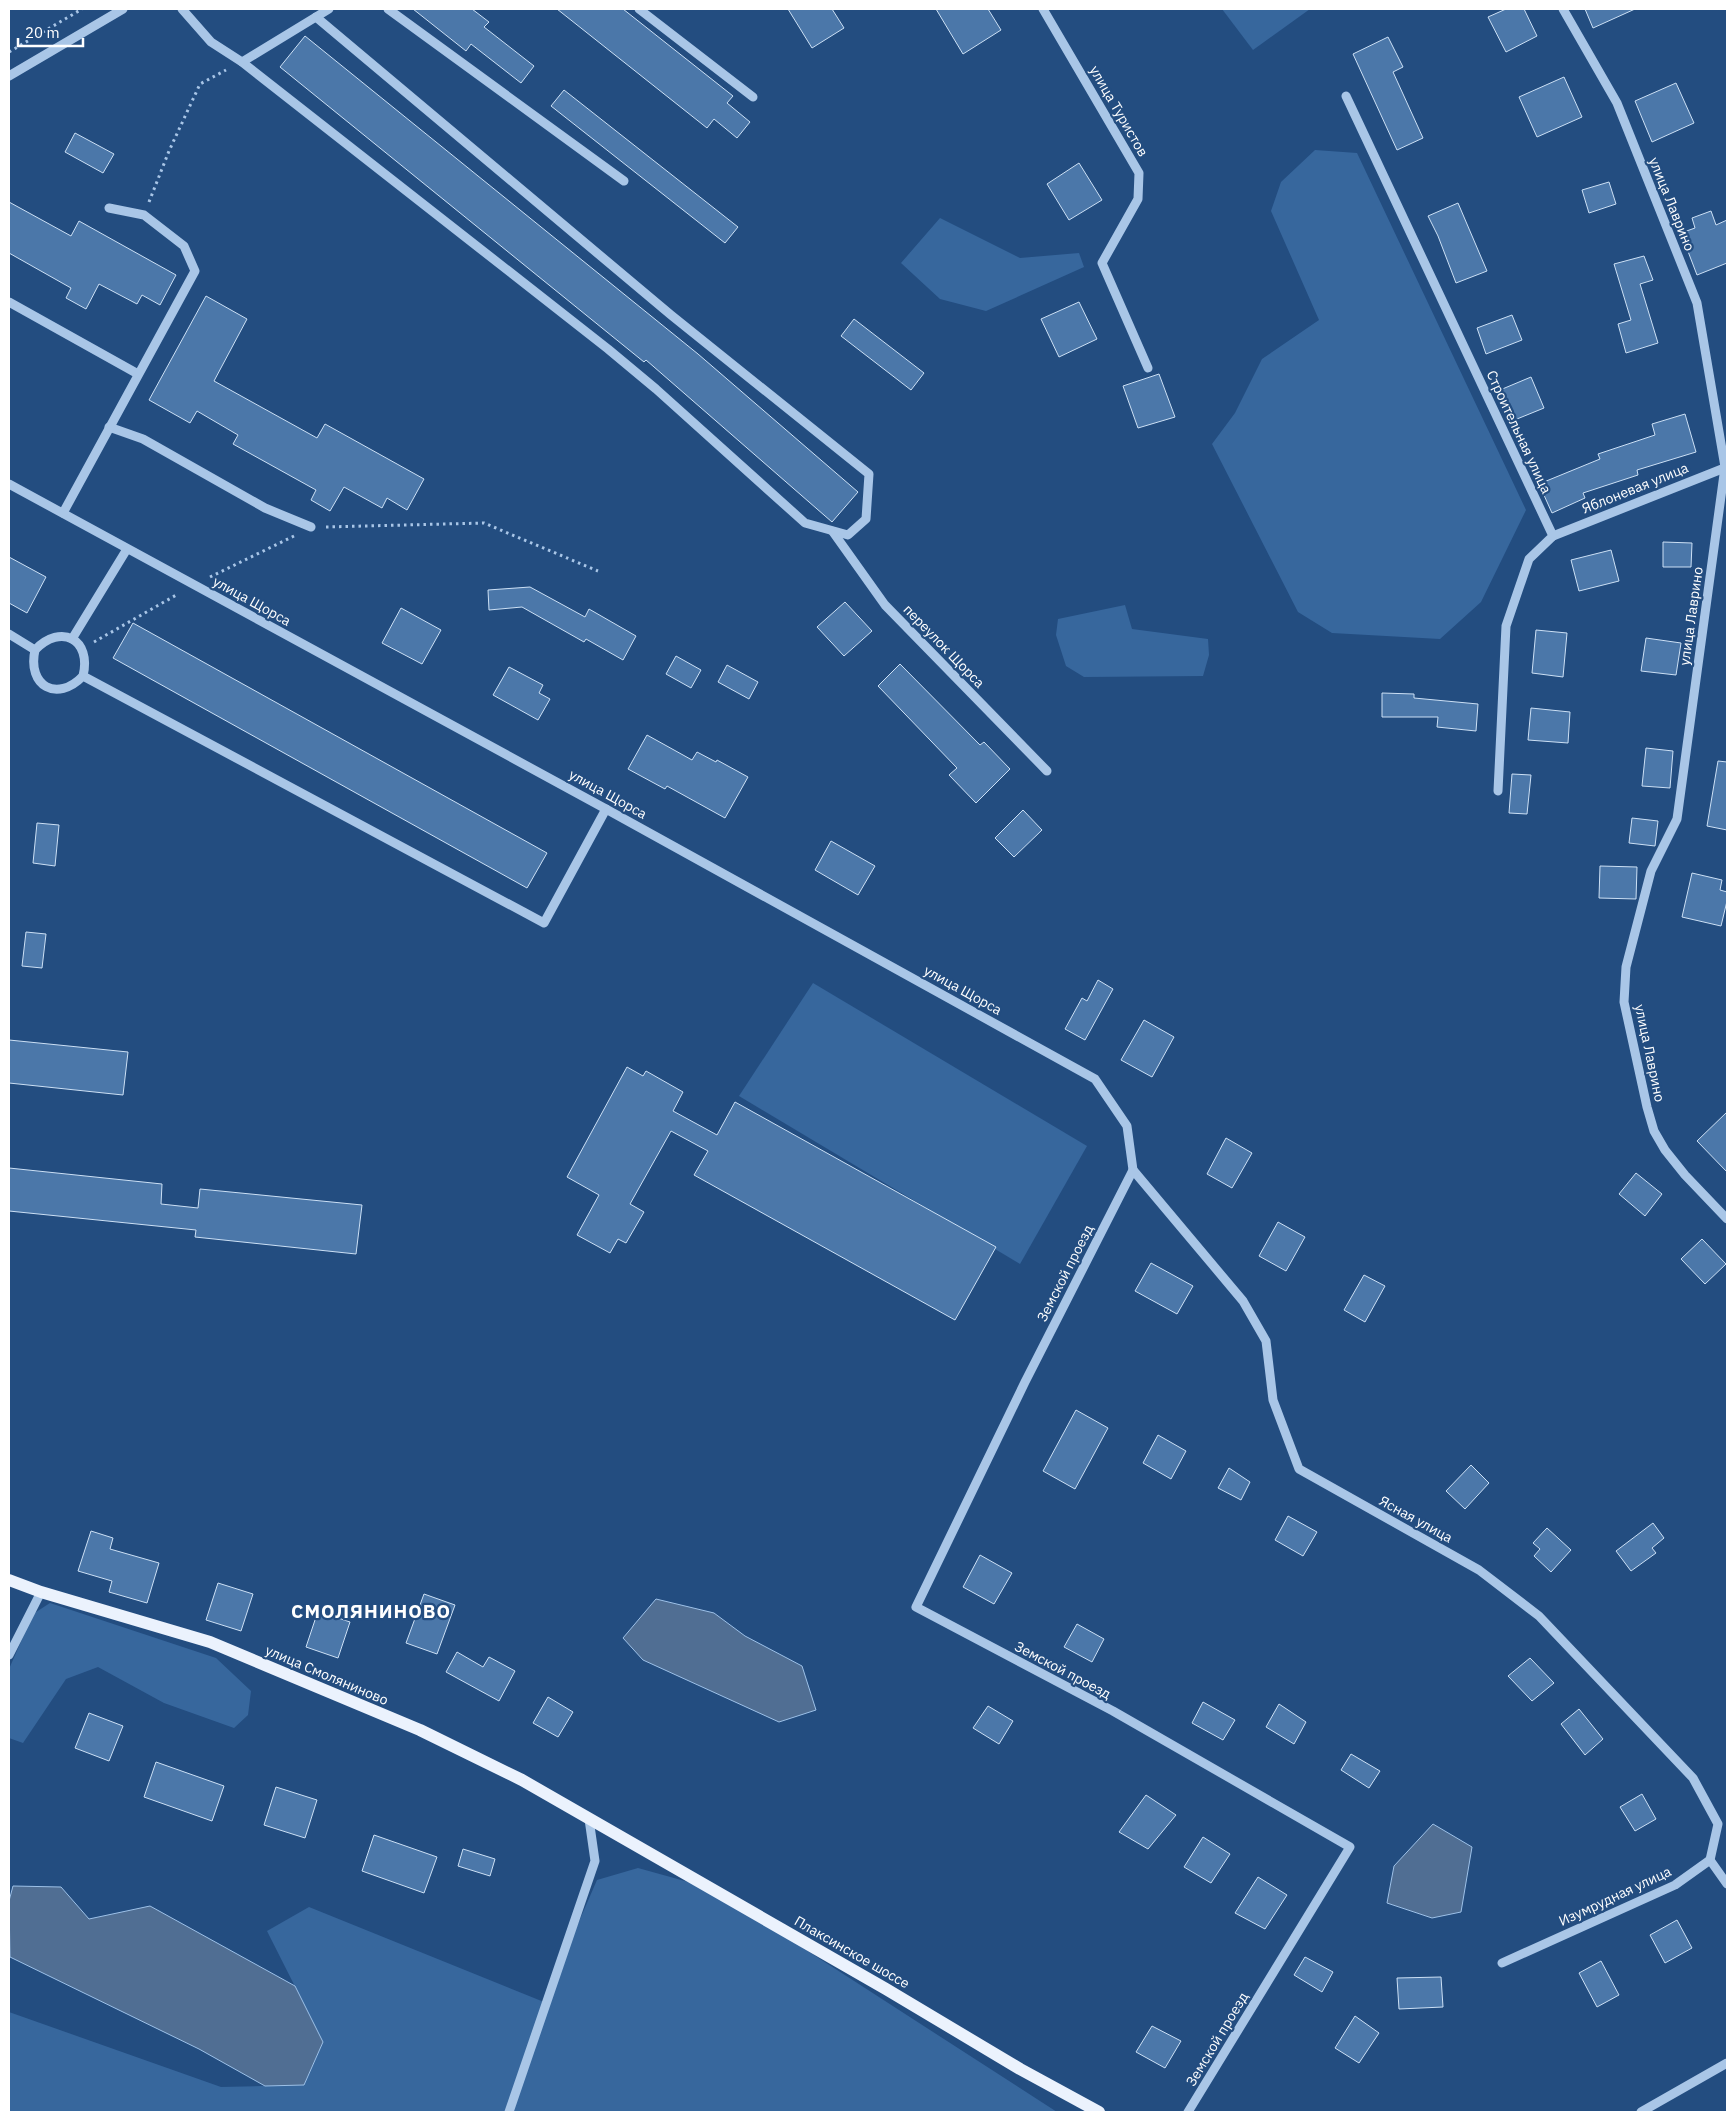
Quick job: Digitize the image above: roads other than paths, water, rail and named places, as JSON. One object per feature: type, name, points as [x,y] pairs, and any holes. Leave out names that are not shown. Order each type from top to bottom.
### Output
[{"type":"main road","name":"улица Смоляниново","points":[[9,1580],[41,1592],[210,1642],[420,1730],[522,1780],[589,1819]]},
{"type":"main road","name":"Плаксинское шоссе","points":[[589,1819],[886,1989],[1020,2069],[1099,2112]]},
{"type":"street","points":[[9,76],[123,9]]},
{"type":"street","points":[[182,9],[211,42],[242,62],[608,349],[656,389],[805,523],[848,535],[866,519],[869,474],[671,315],[316,18]]},
{"type":"street","points":[[242,62],[329,9]]},
{"type":"street","points":[[388,9],[624,181]]},
{"type":"street","points":[[639,9],[753,98]]},
{"type":"street","name":"улица Туристов","points":[[1043,9],[1139,173],[1138,199],[1102,263],[1148,368]]},
{"type":"street","name":"улица Лаврино","points":[[1563,9],[1617,103],[1697,303],[1726,467],[1677,819],[1652,871],[1646,889],[1626,967],[1624,1002],[1646,1107],[1654,1131],[1665,1150],[1685,1175],[1727,1219]]},
{"type":"street","name":"Строительная улица","points":[[1346,96],[1553,536]]},
{"type":"street","points":[[63,513],[195,270],[184,246],[144,215],[109,208]]},
{"type":"street","points":[[9,302],[138,374]]},
{"type":"street","points":[[109,428],[143,439],[265,508],[311,527]]},
{"type":"street","name":"Яблоневая улица","points":[[1553,536],[1726,467]]},
{"type":"street","name":"улица Щорса","points":[[9,484],[606,809],[1095,1079],[1127,1126],[1136,1174]]},
{"type":"street","name":"переулок Щорса","points":[[833,532],[885,605],[1047,771]]},
{"type":"street","points":[[1498,791],[1506,626],[1528,559],[1553,536]]},
{"type":"street","points":[[72,639],[127,549]]},
{"type":"street","points":[[9,634],[35,650]]},
{"type":"street","points":[[58,636],[72,639],[82,648],[86,662],[83,676],[74,686],[60,690],[46,687],[36,677],[32,664],[35,650],[45,640],[58,636]]},
{"type":"street","points":[[83,676],[544,923],[606,809]]},
{"type":"street","name":"Ясная улица","points":[[1136,1174],[1243,1301],[1266,1341],[1273,1400],[1299,1469],[1479,1570],[1539,1616],[1693,1778],[1718,1824],[1710,1860]]},
{"type":"street","name":"Земской проезд","points":[[1136,1174],[1026,1382],[916,1607],[1113,1711],[1350,1847],[1188,2112]]},
{"type":"street","points":[[9,1655],[41,1592]]},
{"type":"street","points":[[509,2112],[595,1861],[589,1819]]},
{"type":"street","points":[[1710,1860],[1727,1884]]},
{"type":"street","name":"Изумрудная улица","points":[[1502,1963],[1675,1885],[1710,1860]]},
{"type":"street","points":[[1641,2112],[1727,2063]]},
{"type":"district","name":"СМОЛЯНИНОВО","points":[[371,1611]]}]
